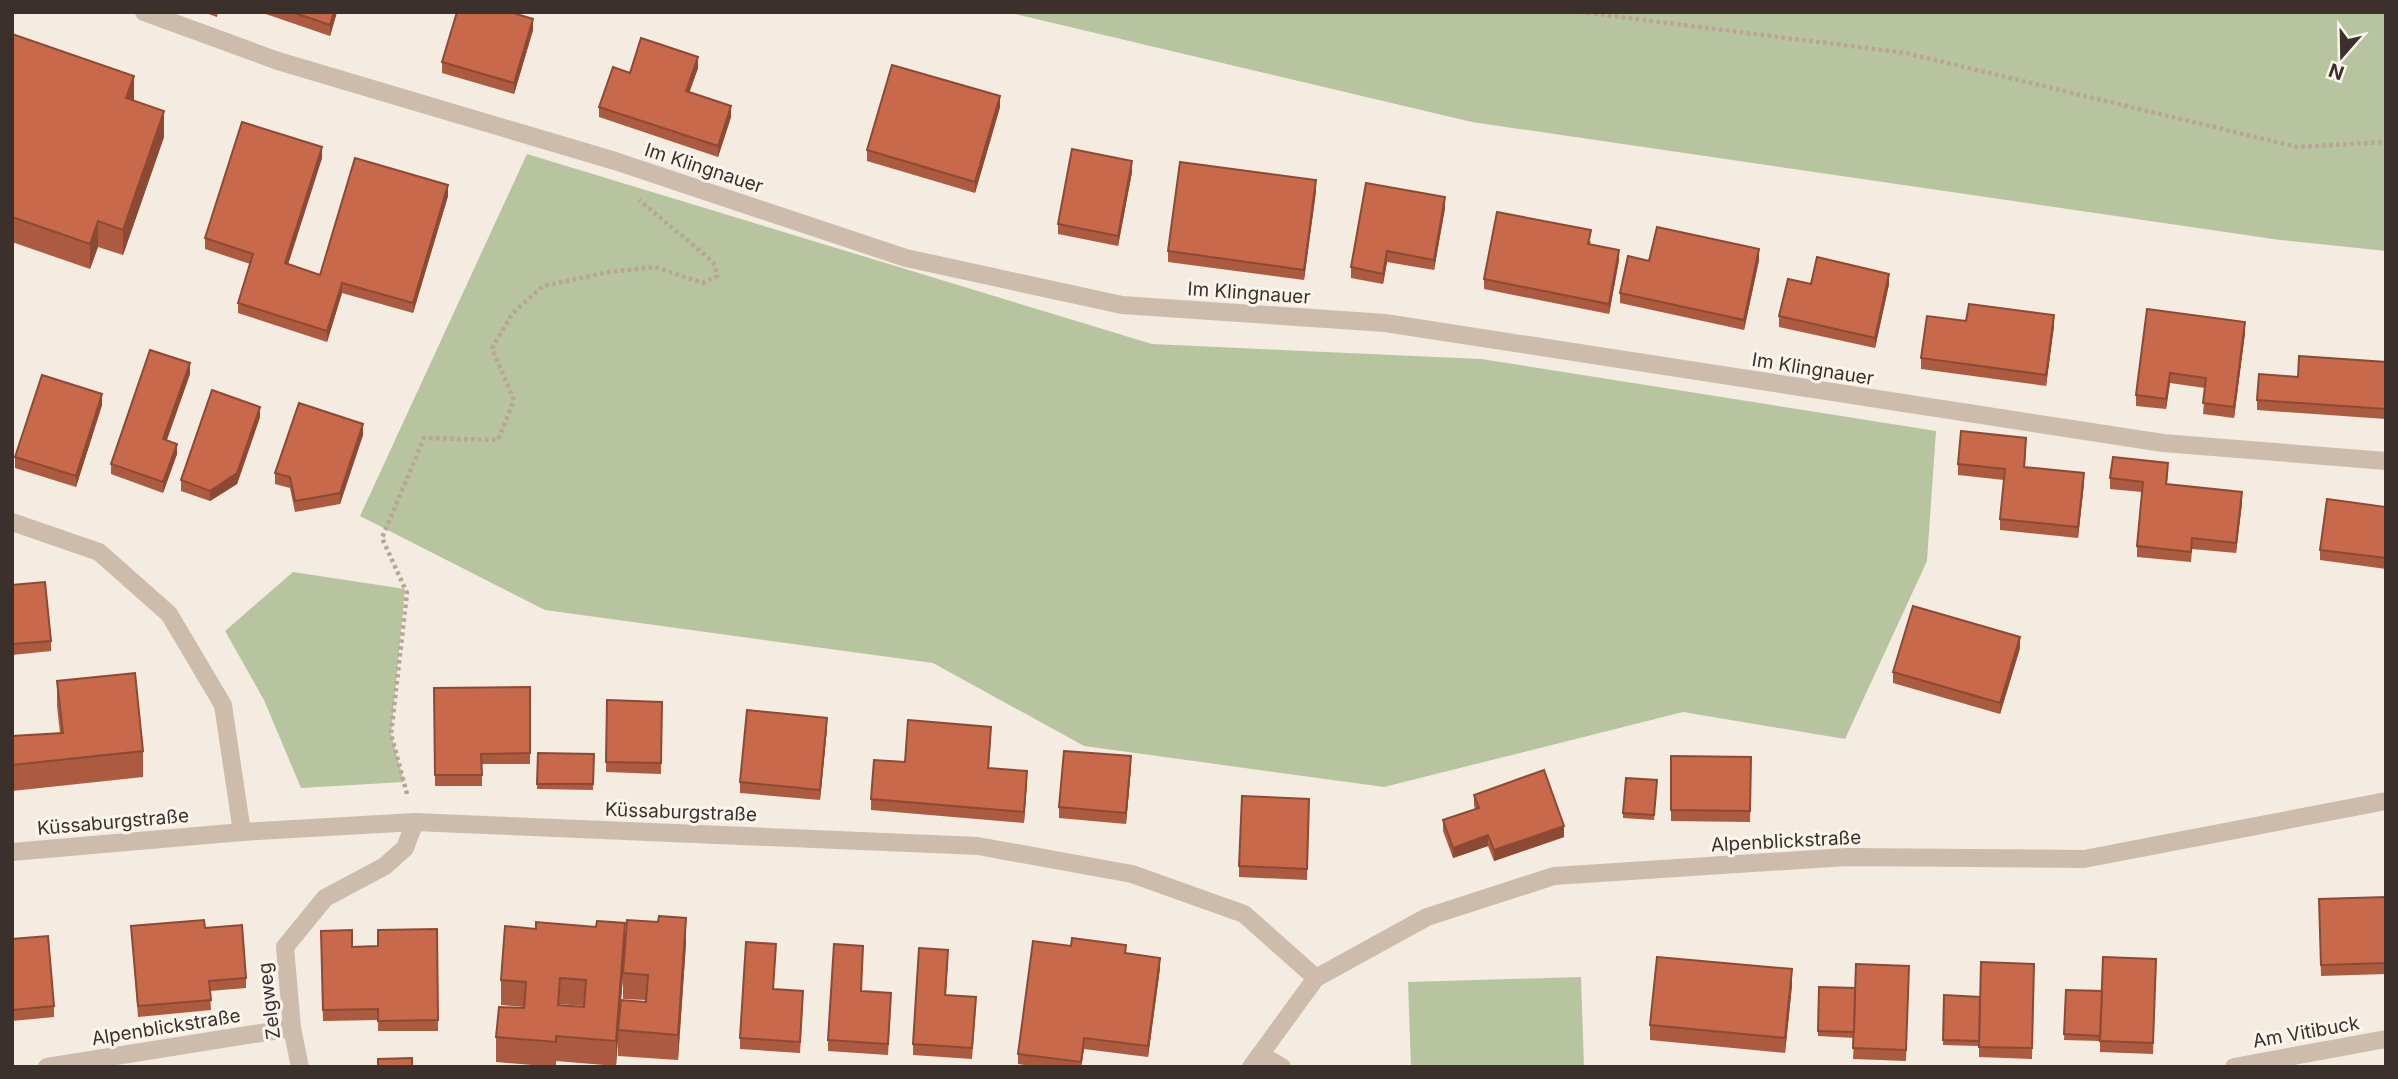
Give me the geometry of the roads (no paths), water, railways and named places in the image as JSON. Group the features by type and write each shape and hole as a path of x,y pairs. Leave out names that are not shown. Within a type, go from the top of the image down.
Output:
{"street":[{"name":"Im Klingnauer","path":"144,12 278,61 615,161 906,258 1122,305 1385,323 2163,443 2386,461"},
{"path":"12,522 99,552 169,614 223,705 242,832"},
{"name":"Alpenblickstraße","path":"1256,1061 1316,978 1427,917 1554,876 1847,857 2084,859 2386,801"},
{"name":"Küssaburgstraße","path":"12,852 242,832 415,822 978,846 1132,874 1244,914 1316,978"},
{"name":"Zelgweg","path":"300,1067 292,1028 285,947 325,898 384,866 405,848 415,822"},
{"name":"Alpenblickstraße","path":"47,1067 292,1028"},
{"name":"Am Vitibuck","path":"2234,1067 2386,1039"},
{"path":"1256,1061 1282,1067"}]}
